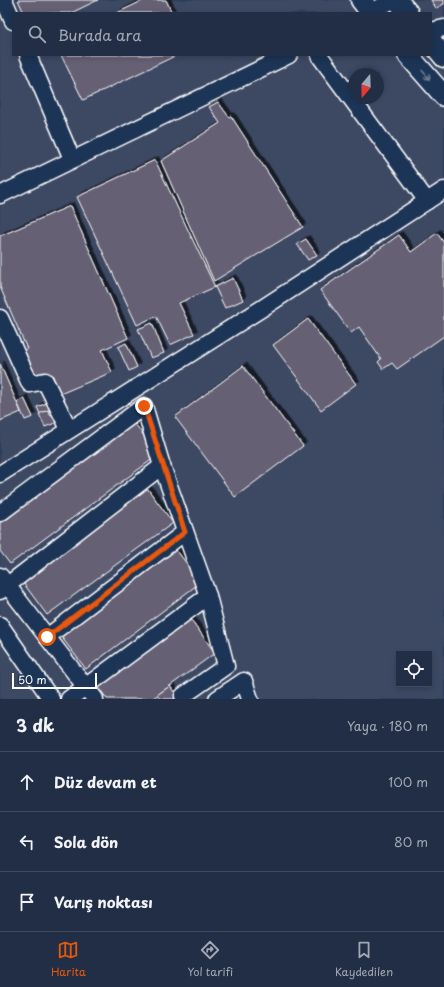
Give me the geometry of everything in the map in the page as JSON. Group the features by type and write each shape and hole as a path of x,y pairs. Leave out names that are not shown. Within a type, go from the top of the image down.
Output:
{"main road":[{"path":"361,0 370,12"},
{"path":"397,0 407,12"},
{"path":"432,42 444,57"},
{"path":"409,56 444,96"}],"street":[{"path":"4,0 12,19"},
{"path":"373,12 392,0"},
{"path":"432,31 444,28"},
{"path":"28,56 72,159"},
{"path":"0,195 287,56"},
{"path":"320,56 427,201"},
{"path":"0,474 261,309 444,190"},
{"path":"0,318 30,384 45,381 70,429"},
{"path":"0,513 144,406 162,466 208,596 226,666 183,696"},
{"path":"90,693 47,637 2,584 162,466"},
{"path":"47,637 185,532"},
{"path":"69,699 90,693 208,596"},
{"path":"0,625 51,699"},
{"path":"217,699 244,681 250,699"}],"shaded area":[{"path":"0,0 444,0 444,699 0,699"}],"building":[{"path":"18,0 98,0 73,12 24,12"},
{"path":"144,0 166,0 172,12 119,12"},
{"path":"431,0 444,0 444,4 436,8"},
{"path":"61,56 175,56 83,100"},
{"path":"218,102 229,117 231,116 303,227 214,281 161,161 220,123 209,107"},
{"path":"155,160 215,287 179,303 194,334 170,345 156,316 137,325 77,197"},
{"path":"70,206 128,338 102,350 112,372 60,394 52,374 36,380 23,351 27,349 0,287 0,236"},
{"path":"437,233 444,243 444,336 397,369 392,363 383,369 378,362 381,359 359,327 351,333 320,290 399,235 411,252"},
{"path":"306,239 317,255 308,260 297,244"},
{"path":"233,278 243,300 225,308 215,287"},
{"path":"308,319 356,384 321,410 273,345"},
{"path":"152,323 164,353 151,358 138,329"},
{"path":"126,343 137,367 129,371 118,347"},
{"path":"0,364 21,412 0,421"},
{"path":"243,366 303,446 235,497 175,417"},
{"path":"24,398 33,417 25,420 17,402"},
{"path":"47,403 50,410 40,414 37,407"},
{"path":"48,410 50,415 56,413 60,421 45,427 39,414"},
{"path":"133,421 158,455 10,564 0,551 0,519"},
{"path":"147,488 173,523 47,615 21,580"},
{"path":"174,547 201,582 86,669 59,634"},
{"path":"190,618 215,653 152,699 107,699 97,685"},
{"path":"170,686 179,699 160,699 157,695"}],"route":[{"path":"47,637 185,532 162,466 144,406"}]}
